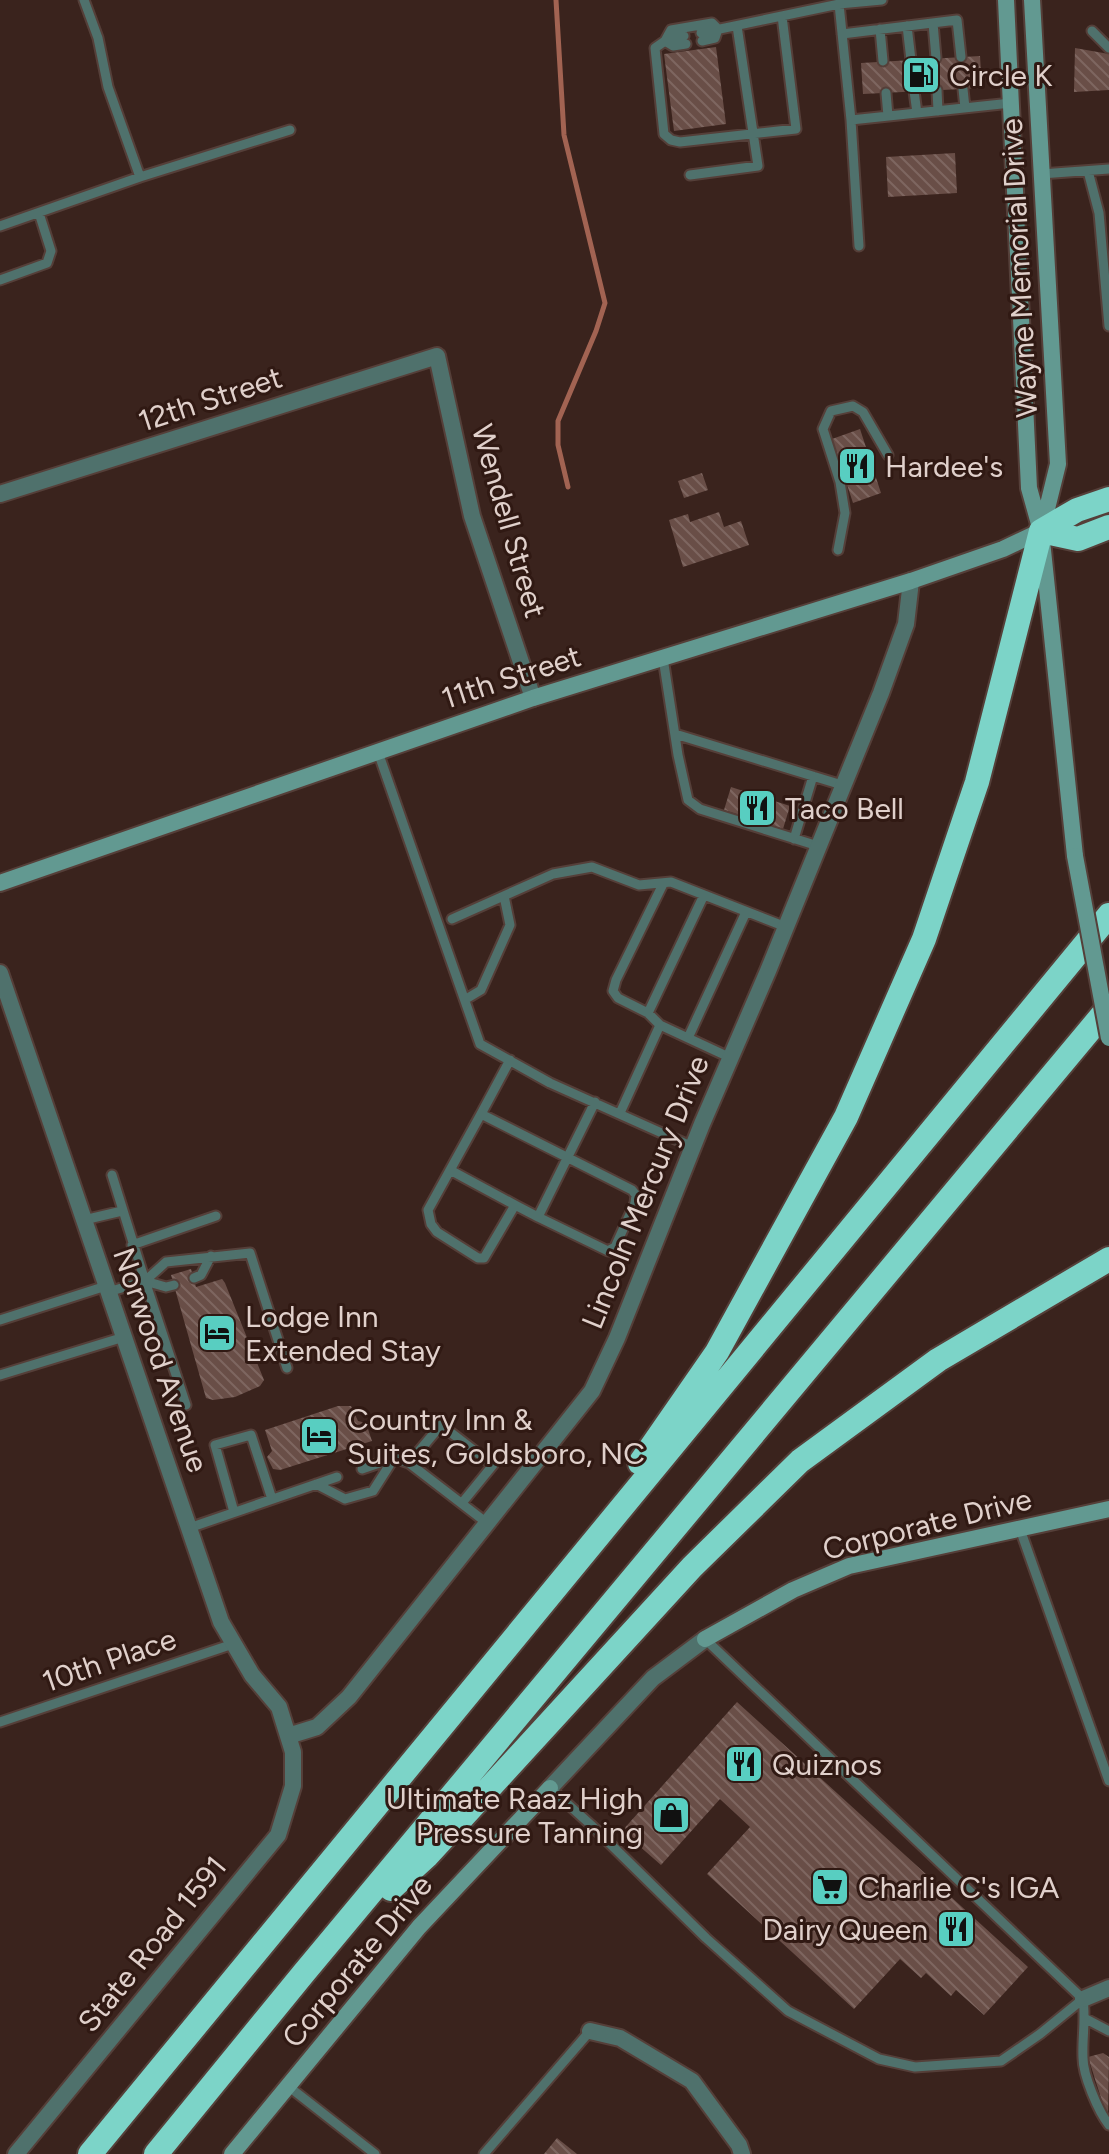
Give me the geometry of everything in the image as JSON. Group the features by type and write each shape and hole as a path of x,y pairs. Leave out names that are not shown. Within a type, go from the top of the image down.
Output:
{"highway":[{"path":"543,1603 717,1352 846,1117 924,939 977,782 1041,531 1077,510 1109,499"},
{"path":"1041,531 1078,539 1109,527"},
{"path":"90,2154 1109,915"},
{"path":"156,2154 1109,1007"},
{"path":"303,1974 427,1856 692,1567 800,1461 938,1360 1105,1264"}],"street":[{"name":"Wayne Memorial Drive","path":"1006,0 1029,488 1041,531 1075,856 1109,1038"},
{"name":"Wayne Memorial Drive","path":"1032,0 1058,464 1041,531"},
{"name":"12th Street","path":"0,494 437,356"},
{"name":"Wendell Street","path":"437,356 472,516 533,698"},
{"name":"11th Street","path":"0,883 533,698 911,581 1003,549 1041,531"},
{"name":"Lincoln Mercury Drive","path":"291,1744 317,1727 349,1697 592,1391 617,1338 881,693 906,624 911,581"},
{"name":"Norwood Avenue","path":"0,973 221,1622 252,1675 279,1707 291,1744"},
{"name":"Corporate Drive","path":"232,2154 419,1927 653,1678 705,1639 793,1590 849,1566 1109,1509"},
{"name":"State Road 1591","path":"16,2154 278,1835 293,1786 291,1744"},
{"path":"1083,1999 1109,1988"},
{"path":"590,2031 620,2038 692,2081 739,2145 742,2154"}],"lane":[{"path":"84,0 98,38 108,87 140,177"},
{"path":"702,37 718,29 839,4 882,0"},
{"path":"839,4 851,120 859,246"},
{"path":"718,29 712,23 671,30 665,41 655,48 664,134 671,140 680,142 796,129 782,16"},
{"path":"842,34 957,20 961,57"},
{"path":"933,23 936,58"},
{"path":"690,175 758,166 737,26"},
{"path":"907,26 911,60"},
{"path":"880,29 883,61"},
{"path":"1092,31 1109,48"},
{"path":"665,41 673,46 685,40"},
{"path":"963,89 965,108"},
{"path":"937,90 938,111"},
{"path":"914,91 917,113"},
{"path":"886,93 888,116"},
{"path":"851,120 1011,103"},
{"path":"0,226 140,177 290,130"},
{"path":"1041,174 1109,169"},
{"path":"1088,171 1099,213 1109,326"},
{"path":"0,280 47,263 51,251 39,213"},
{"path":"838,550 845,513 840,482 823,429 831,411 853,406 863,412 888,455"},
{"path":"663,658 688,800 700,809 818,846"},
{"path":"675,734 842,785"},
{"path":"378,752 480,1044 550,1083 693,1147"},
{"path":"794,839 813,776"},
{"path":"452,919 553,874 592,867 639,885 671,882 786,927"},
{"path":"663,884 613,991 618,998 648,1013 660,1025 731,1058"},
{"path":"648,1013 704,895"},
{"path":"466,999 481,990 510,925 504,896"},
{"path":"688,1038 746,912"},
{"path":"620,1113 660,1025"},
{"path":"510,1060 428,1210 431,1224 437,1232 478,1258 484,1258 515,1205"},
{"path":"538,1217 595,1102"},
{"path":"450,1170 602,1250 615,1247 635,1203 636,1195 632,1190 481,1114"},
{"path":"112,1175 132,1245 186,1405"},
{"path":"84,1220 122,1211"},
{"path":"132,1245 216,1216"},
{"path":"145,1281 166,1262 250,1253 287,1368"},
{"path":"194,1278 201,1275 211,1256"},
{"path":"0,1320 145,1281 166,1287 174,1285"},
{"path":"0,1375 124,1337"},
{"path":"409,1463 441,1425 493,1465 462,1503"},
{"path":"234,1512 215,1445 251,1435 272,1499"},
{"path":"362,1469 394,1458 409,1463 487,1523"},
{"path":"316,1484 345,1499 373,1491 394,1458"},
{"path":"189,1528 337,1477"},
{"path":"1020,1529 1105,1757 1109,1781"},
{"path":"705,1639 1083,1999 1086,2019 1082,2062 1096,2102 1109,2125"},
{"name":"10th Place","path":"0,1722 233,1644"},
{"path":"550,1788 706,1938 788,2011 879,2059 915,2067 1001,2061 1083,1999"},
{"path":"1086,2019 1109,2031"},
{"path":"484,2154 590,2031"},
{"path":"288,2086 375,2154"}],"building":[{"path":"716,47 726,124 674,131 664,54"},
{"path":"1075,48 1109,54 1109,90 1074,92"},
{"name":"Circle K","path":"980,56 982,88 863,94 861,63"},
{"path":"955,153 957,193 888,197 886,157"},
{"name":"Hardee's","path":"860,429 881,493 853,503 832,439"},
{"path":"702,473 708,490 684,498 678,481"},
{"path":"719,512 724,527 741,521 749,545 683,567 669,520 688,514 690,522"},
{"name":"Taco Bell","path":"731,787 790,806 783,829 724,810"},
{"name":"Lodge Inn Extended Stay","path":"191,1269 196,1287 222,1279 225,1283 264,1380 260,1386 235,1397 206,1398 171,1275"},
{"name":"Country Inn & Suites, Goldsboro, NC","path":"338,1406 351,1406 358,1421 366,1423 372,1441 280,1470 273,1469 267,1457 272,1451 265,1430"},
{"path":"737,1702 1028,1967 984,2015 956,1990 951,1996 926,1973 921,1978 900,1959 854,2009 707,1874 750,1827 720,1799 661,1865 622,1831"},
{"path":"1103,2053 1109,2057 1108,2120 1088,2057"},
{"path":"557,2138 577,2154 544,2154"}],"waterway":[{"path":"556,0 564,135 605,303 558,421 558,445 568,487"}],"place":[{"name":"Circle K","path":"921,75"},
{"name":"Hardee's","path":"857,466"},
{"name":"Taco Bell","path":"757,808"},
{"name":"Lodge Inn Extended Stay","path":"217,1333"},
{"name":"Country Inn & Suites, Goldsboro, NC","path":"319,1436"},
{"name":"Quiznos","path":"744,1764"},
{"name":"Ultimate Raaz High Pressure Tanning","path":"671,1815"},
{"name":"Charlie C's IGA","path":"830,1887"},
{"name":"Dairy Queen","path":"956,1929"}]}
